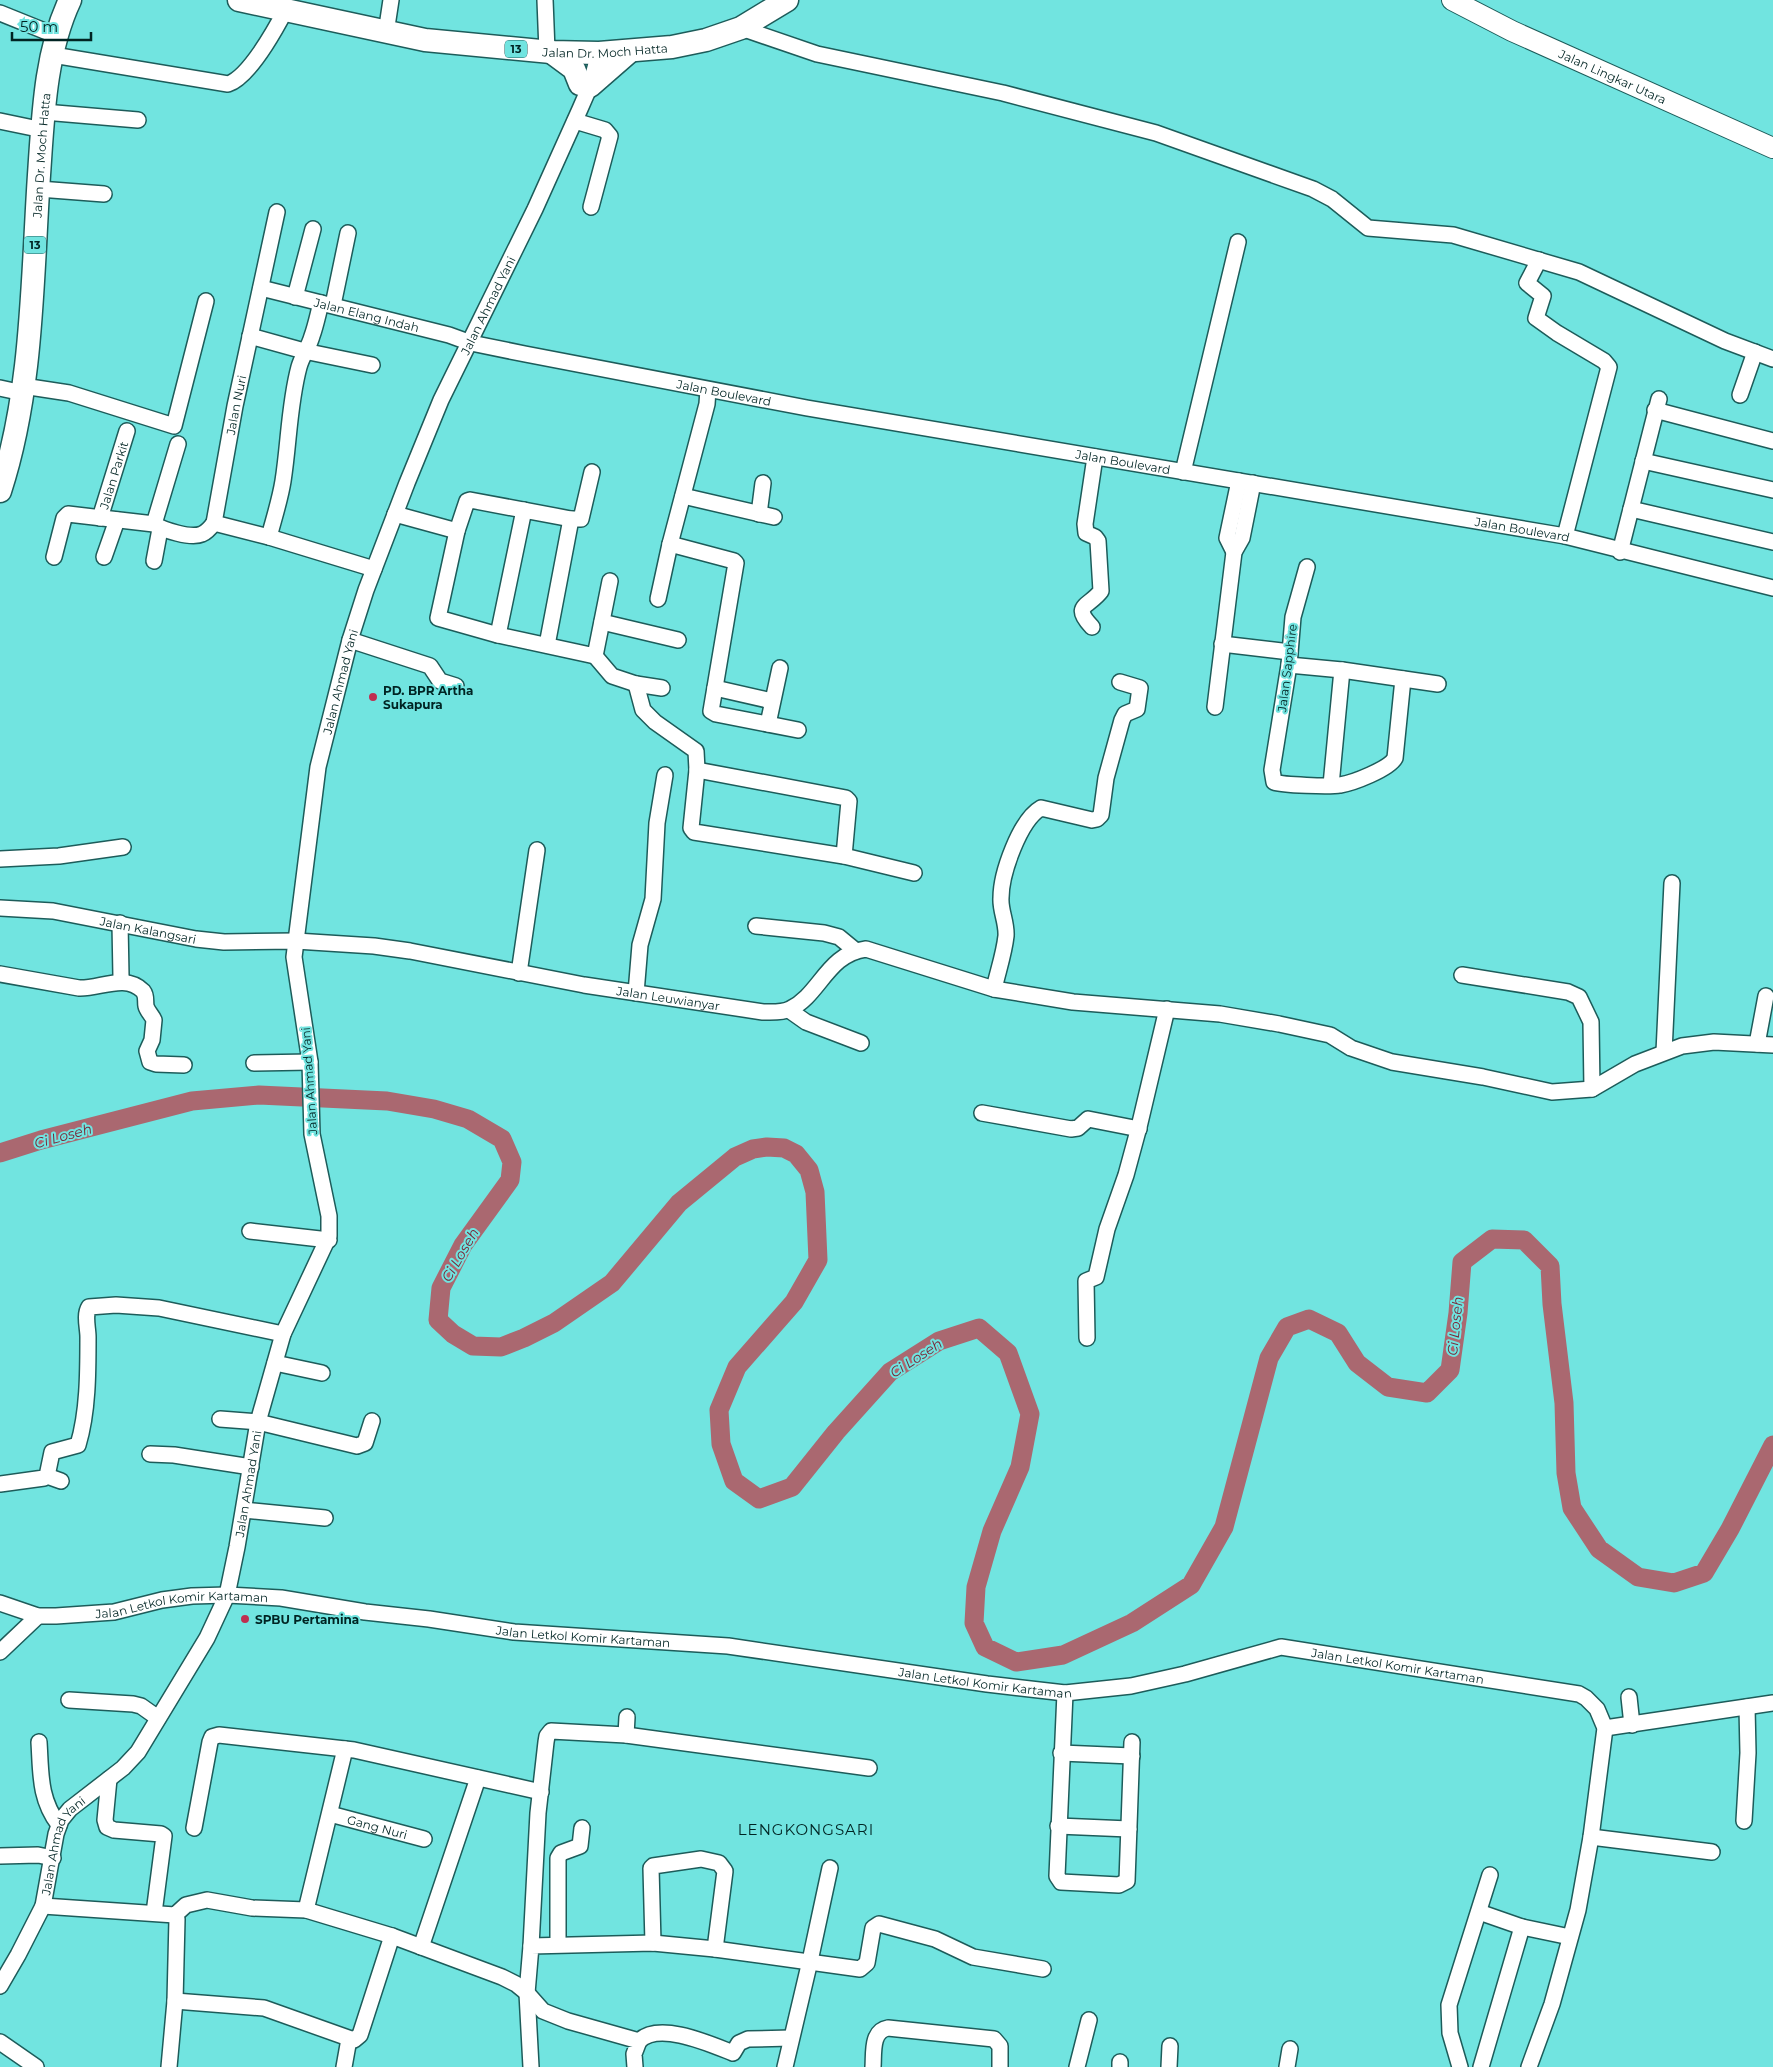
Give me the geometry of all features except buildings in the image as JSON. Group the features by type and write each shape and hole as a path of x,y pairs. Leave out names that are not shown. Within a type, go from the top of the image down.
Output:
{"highway":[{"name":"Jalan Dr. Moch Hatta","path":"1,483 23,390 29,331 43,121 55,45 62,17 70,0"},
{"name":"Jalan Dr. Moch Hatta","path":"239,0 300,9 386,32 442,42 592,53 629,52 672,47 706,40 741,28 787,0"},
{"path":"549,51 574,69 585,85 629,52"}],"main road":[{"name":"Jalan Lingkar Utara","path":"1452,0 1521,35 1773,148"},
{"name":"Jalan Lingkar Utara","path":"1482,0 1516,18 1629,70 1773,133"}],"street":[{"path":"386,32 391,0"},
{"path":"545,0 549,51"},
{"path":"0,13 55,45 228,84 238,79 266,44 300,9"},
{"path":"741,28 817,54 1003,93 1156,133 1314,189 1332,199 1368,228 1453,235 1578,272 1725,341 1773,359"},
{"name":"Jalan Ahmad Yani","path":"0,1986 43,1906 59,1825 70,1809 123,1768 138,1752 211,1631 227,1595 244,1510 258,1422 283,1334 329,1240 329,1216 315,1152 310,1108 310,1062 295,964 296,941 318,767 350,640 395,514 442,400 471,343 578,115 592,53"},
{"path":"578,115 605,130 610,136 591,207"},
{"path":"0,121 138,120"},
{"path":"39,189 104,194"},
{"name":"Jalan Nuri","path":"214,523 235,406 277,212"},
{"path":"295,297 312,229"},
{"path":"269,537 283,483 292,416 292,398 304,351 327,304 348,233"},
{"path":"1183,472 1238,242"},
{"path":"1539,260 1527,283 1544,296 1536,318 1608,365 1565,536"},
{"name":"Jalan Elang Indah","path":"261,288 449,335 471,343"},
{"path":"0,388 69,393 174,426 206,301"},
{"path":"250,336 304,351 372,366"},
{"name":"Jalan Boulevard","path":"471,343 807,408 1565,536 1620,552 1773,588"},
{"path":"1740,395 1755,352"},
{"path":"658,599 670,544 707,404 708,390"},
{"path":"1620,552 1657,405 1773,441"},
{"name":"Jalan Parkit","path":"100,518 127,431"},
{"path":"154,561 157,527 178,444"},
{"path":"1092,627 1084,618 1083,608 1090,600 1100,594 1101,587 1098,541 1095,537 1086,533 1085,524 1095,457"},
{"path":"1643,460 1773,490"},
{"path":"592,472 582,518 571,519 468,500 457,531 438,618 498,635 595,656 612,676 636,684 662,688"},
{"path":"1214,707 1234,552 1242,538 1246,482"},
{"path":"759,514 763,483"},
{"path":"683,496 774,517"},
{"path":"1631,509 1773,542"},
{"path":"498,635 524,510"},
{"path":"395,514 457,531"},
{"path":"54,558 66,515 118,520 198,536 206,532 214,523 269,537 374,569"},
{"path":"547,645 571,519"},
{"path":"104,557 118,520"},
{"path":"670,544 736,563 711,709 713,713 798,730"},
{"name":"Jalan Sapphire","path":"1307,568 1293,617 1290,658 1272,778 1277,783 1331,785"},
{"path":"595,656 610,581"},
{"path":"602,622 678,640"},
{"path":"350,640 430,666 440,681 456,686"},
{"path":"1222,644 1342,670 1438,684"},
{"path":"768,724 780,668"},
{"path":"1342,670 1331,785 1340,785 1377,771 1395,758 1403,679"},
{"path":"994,989 1004,955 1006,934 1001,898 1016,840 1027,822 1041,808 1092,820 1097,819 1101,814 1106,778 1122,720 1125,714 1137,709 1138,706 1140,688 1120,682"},
{"path":"636,684 643,710 655,722 695,750 697,770 691,828 694,832 844,856 914,874"},
{"path":"715,688 772,701"},
{"path":"697,770 846,798 849,801 844,856"},
{"path":"636,993 640,945 654,900 657,832 665,775"},
{"path":"0,859 59,856 122,847"},
{"path":"519,973 537,850"},
{"path":"1664,1052 1672,883"},
{"name":"Jalan Kalangsari","path":"0,908 53,911 196,939 224,942 296,941"},
{"path":"120,923 121,977 123,981"},
{"path":"756,926 839,936 856,950"},
{"name":"Jalan Leuwianyar","path":"296,941 374,946 410,951 519,973 636,993 763,1012 789,1010"},
{"path":"861,1043 806,1022 789,1010 798,1004 832,967 845,956 856,950 866,949 994,989 1073,1002 1220,1014 1279,1024 1330,1035 1351,1048 1392,1062 1482,1077 1541,1091 1566,1092 1592,1089 1635,1064 1682,1046 1714,1042 1773,1045"},
{"path":"0,974 78,988 90,988 123,981 142,991 146,997 146,1008 154,1020 152,1040 147,1051 150,1062 184,1065"},
{"path":"1462,975 1568,992 1579,997 1591,1022 1592,1089"},
{"path":"1757,1044 1766,996"},
{"path":"1087,1338 1086,1281 1096,1277 1107,1229 1126,1175 1139,1129 1167,1009"},
{"path":"254,1062 310,1062"},
{"path":"982,1113 1071,1129 1078,1128 1088,1119 1139,1129"},
{"path":"250,1231 329,1240"},
{"path":"47,1476 52,1452 76,1447 79,1443 86,1395 88,1336 86,1311 89,1307 116,1305 159,1308 283,1334"},
{"path":"275,1363 322,1373"},
{"path":"220,1419 258,1422 357,1446 365,1444 372,1422"},
{"path":"150,1454 174,1455 251,1467"},
{"path":"0,1484 40,1479 47,1476 61,1481"},
{"path":"244,1510 325,1518"},
{"name":"Jalan Letkol Komir Kartaman","path":"0,1603 38,1616 95,1615 168,1599 192,1596 227,1595 301,1600 364,1612 429,1619 514,1632 728,1646 987,1684 1065,1693 1131,1686 1185,1674 1281,1647 1575,1693 1586,1698 1597,1709 1604,1728"},
{"path":"0,1652 38,1616"},
{"path":"1061,1753 1132,1749 1128,1878 1124,1884 1059,1880 1057,1876 1061,1753 1065,1693"},
{"path":"1630,1697 1632,1725"},
{"path":"69,1700 133,1704 141,1706 158,1718"},
{"path":"1529,2067 1552,2004 1578,1910 1591,1837 1604,1728 1773,1703"},
{"path":"1744,1821 1748,1765 1746,1707"},
{"path":"626,1735 627,1717"},
{"path":"531,2067 528,1993 540,1792 547,1737 550,1732 558,1730 626,1735 869,1768"},
{"path":"194,1828 209,1745 214,1736 220,1735 345,1749 540,1792"},
{"path":"40,1742 44,1800 49,1812 59,1825"},
{"path":"306,1910 345,1749"},
{"path":"421,1947 478,1778"},
{"path":"109,1779 105,1820 108,1827 114,1830 161,1834 164,1836 154,1912"},
{"name":"Gang Nuri","path":"330,1814 424,1840"},
{"path":"1058,1826 1129,1829"},
{"path":"558,1944 558,1858 561,1853 580,1846 582,1828"},
{"path":"1591,1837 1712,1852"},
{"path":"0,1856 38,1855 53,1858"},
{"path":"653,1943 651,1868 704,1859 719,1863 725,1871 715,1948"},
{"path":"784,2067 830,1868"},
{"path":"1460,2067 1450,2033 1448,2008 1490,1875"},
{"path":"175,1915 186,1905 207,1900 252,1908 306,1910 392,1936 502,1977 528,1993 538,2008 550,2014 640,2041"},
{"path":"43,1906 154,1912 175,1915"},
{"path":"1479,1912 1522,1927 1570,1937"},
{"path":"170,2067 175,2002 177,1919 175,1915"},
{"path":"531,1946 653,1943 715,1948 862,1969 867,1962 873,1928 879,1924 934,1939 973,1957 1043,1969"},
{"path":"1481,2067 1522,1927"},
{"path":"175,2002 264,2008 354,2040 360,2035 392,1936"},
{"path":"1077,2067 1089,2020"},
{"path":"873,2067 876,2035 880,2030 888,2028 994,2039 1001,2048 1000,2067"},
{"path":"635,2067 634,2054 640,2041 652,2033 668,2033 733,2060 740,2043 748,2038 792,2038"},
{"path":"344,2067 349,2039"},
{"path":"0,2042 36,2067"},
{"path":"1168,2067 1170,2046"},
{"path":"1287,2067 1290,2049"}],"waterway":[{"name":"Ci Loseh","path":"0,1153 41,1140 192,1101 259,1095 387,1101 434,1109 468,1119 502,1139 512,1162 510,1180 463,1245 441,1288 438,1320 453,1334 473,1346 501,1347 554,1323 612,1283 679,1203 735,1157 753,1149 767,1147 784,1148 796,1154 809,1170 815,1192 818,1260 794,1302 737,1367 719,1410 721,1444 734,1481 759,1499 792,1487 836,1432 890,1372 939,1341 979,1328 1008,1353 1030,1414 1020,1467 992,1531 976,1587 974,1623 985,1647 1016,1662 1063,1655 1132,1623 1191,1585 1224,1527 1269,1358 1287,1327 1309,1319 1338,1333 1357,1363 1388,1387 1427,1393 1450,1370 1458,1313 1462,1262 1492,1239 1524,1240 1550,1266 1552,1304 1564,1403 1566,1473 1572,1508 1599,1549 1638,1577 1674,1583 1704,1573 1730,1529 1773,1445"}],"place":[{"name":"PD. BPR Artha Sukapura","path":"373,697"},
{"name":"SPBU Pertamina","path":"245,1619"}],"district":[{"name":"LENGKONGSARI","path":"806,1829"}]}
